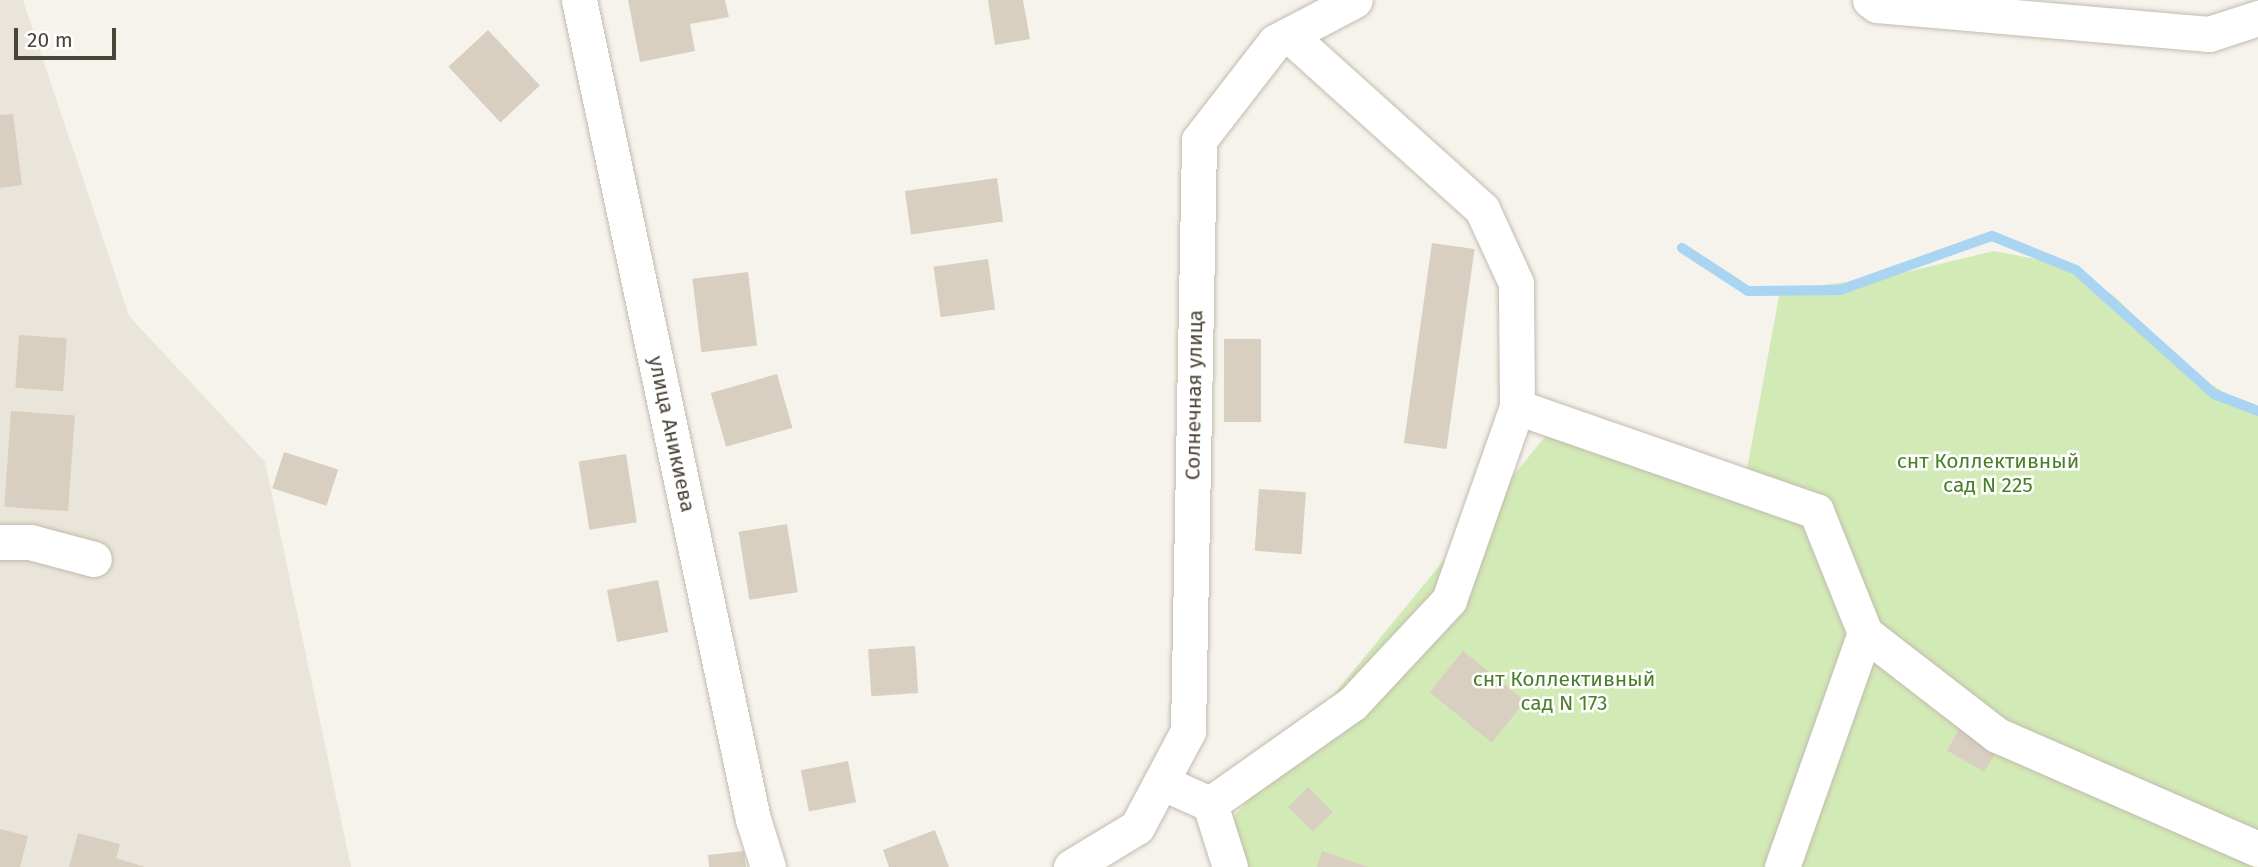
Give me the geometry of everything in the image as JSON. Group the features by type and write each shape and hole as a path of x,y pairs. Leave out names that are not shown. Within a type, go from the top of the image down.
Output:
{"street":[{"name":"улица Аникиева","path":"579,0 753,819 768,867"},
{"name":"Солнечная улица","path":"1071,867 1137,827 1188,731 1199,140 1275,42 1355,0"},
{"path":"1870,0 1877,5 2209,34 2258,18"},
{"path":"1210,804 1353,703 1449,600 1517,407 1516,283 1482,209 1289,35"},
{"path":"1517,407 1816,511 1865,633 1997,734 2258,849"},
{"path":"0,542 30,542 94,559"},
{"path":"1782,867 1865,633"},
{"path":"1161,782 1210,804 1230,867"}],"shaded area":[{"path":"0,0 23,0 129,316 265,462 351,867 0,867"}],"green space":[{"path":"1994,251 2066,265 2114,296 2194,374 2258,413 2258,867 1238,867 1223,830 1562,416 1747,469 1780,291 1890,276"}],"building":[{"path":"628,0 725,0 729,17 690,24 695,51 640,62"},
{"path":"988,0 1023,0 1030,39 995,45"},
{"path":"488,30 540,86 500,122 449,67"},
{"path":"13,114 22,185 0,188 0,115"},
{"path":"997,178 1003,222 911,235 905,191"},
{"path":"1432,243 1475,249 1446,449 1404,443"},
{"path":"988,259 995,310 941,317 934,267"},
{"path":"748,272 757,345 701,352 692,279"},
{"path":"19,335 67,338 63,391 15,388"},
{"path":"1224,339 1261,339 1261,422 1224,422"},
{"path":"777,374 792,428 726,447 711,393"},
{"path":"11,411 75,415 68,511 4,507"},
{"path":"284,452 338,470 326,506 272,488"},
{"path":"626,454 637,522 589,530 579,462"},
{"path":"1259,489 1306,492 1302,554 1255,551"},
{"path":"787,524 798,592 749,600 739,532"},
{"path":"658,580 668,632 617,642 607,590"},
{"path":"915,646 918,693 871,696 868,649"},
{"path":"1463,651 1525,701 1492,743 1430,692"},
{"path":"1960,728 1997,749 1984,772 1947,751"},
{"path":"848,761 856,802 809,811 801,770"},
{"path":"1308,787 1333,812 1313,832 1288,807"},
{"path":"0,829 28,836 20,867 0,867"},
{"path":"935,830 949,867 889,867 883,850"},
{"path":"78,833 120,844 116,858 145,867 69,867"},
{"path":"744,851 746,867 709,867 708,855"},
{"path":"1322,851 1368,867 1317,867"}],"waterway":[{"path":"1682,248 1748,291 1840,290 1992,236 2076,270 2214,394 2258,411"}],"park label":[{"name":"снт Коллективный сад N 225","path":"1988,473"},
{"name":"снт Коллективный сад N 173","path":"1564,691"}]}
